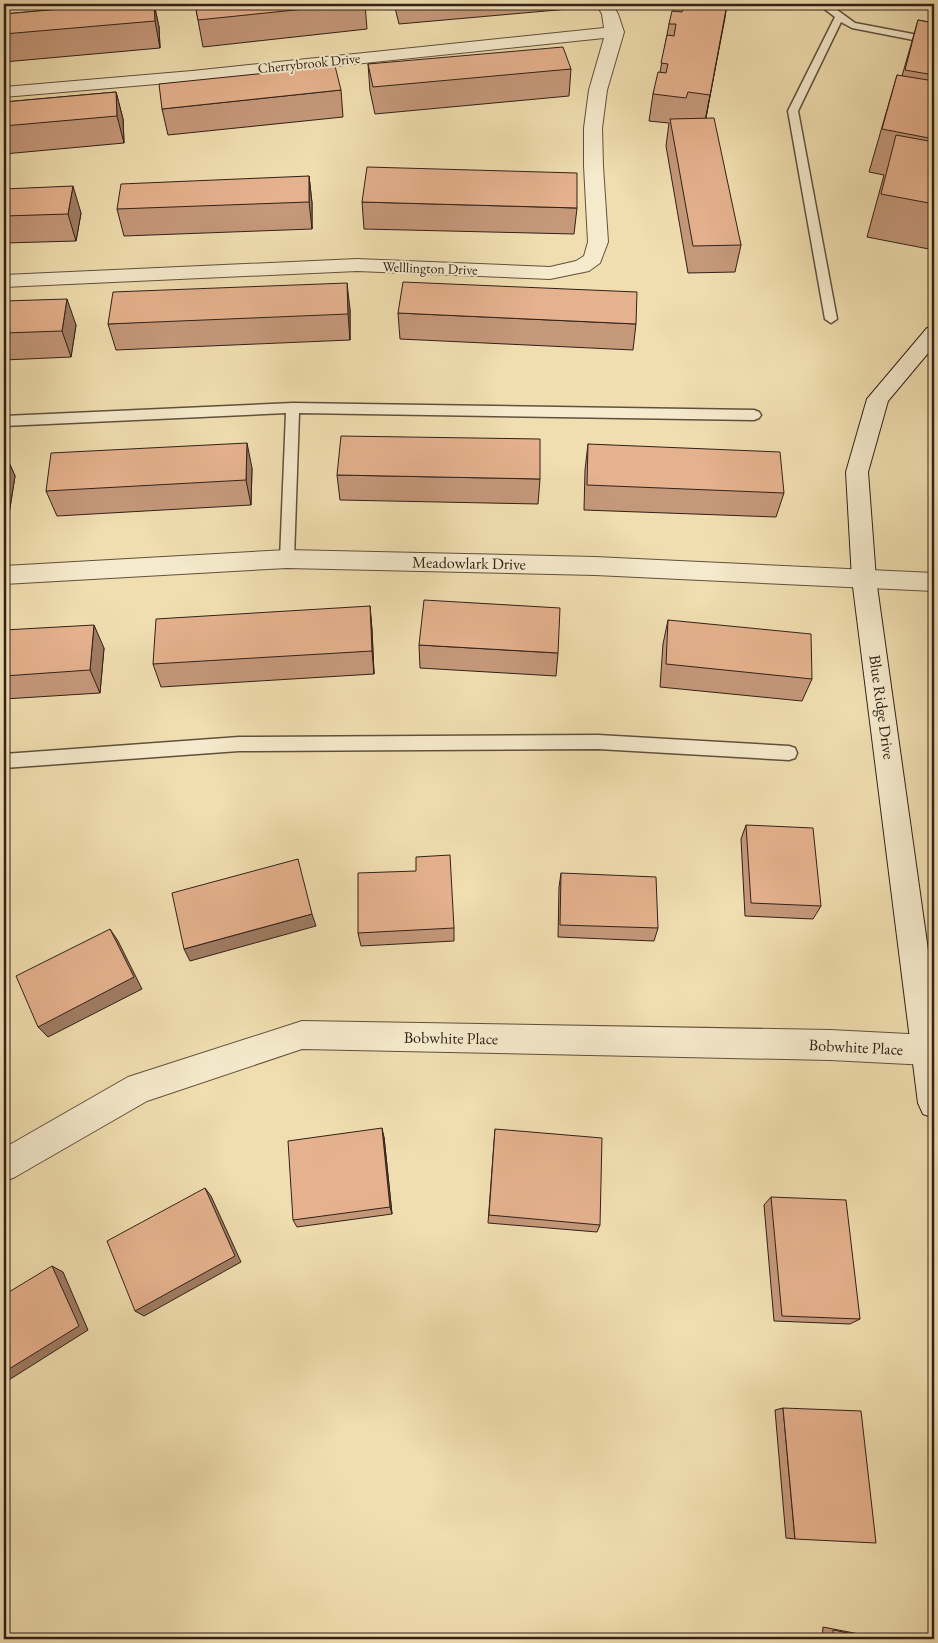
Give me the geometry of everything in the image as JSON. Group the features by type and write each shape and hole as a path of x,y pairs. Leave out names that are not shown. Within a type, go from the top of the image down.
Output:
{"street":[{"path":"604,4 609,10 615,32"},
{"name":"Cherrybrook Drive","path":"4,92 192,76 615,32"},
{"name":"Welllington Drive","path":"4,281 357,265 550,273 582,266 594,259 598,242 592,132 598,90 615,32"},
{"name":"Blue Ridge Drive","path":"934,333 878,399 857,472 864,578 934,1103"},
{"name":"Meadowlark Drive","path":"4,575 287,559 596,566 934,582"},
{"name":"Bobwhite Place","path":"4,1166 139,1088 302,1035 830,1045 928,1050"}],"lane":[{"path":"824,4 852,25 934,41"},
{"path":"831,319 794,111 837,20 842,17"},
{"path":"287,559 293,408"},
{"path":"4,421 293,408 754,415"},
{"path":"4,761 249,744 598,742 789,753"}],"building":[{"path":"118,4 154,4 155,21 4,34 4,14"},
{"path":"195,4 353,4 198,20"},
{"path":"684,4 727,4 710,95 688,92 686,98 653,94 658,72 666,73 668,64 661,63 667,35 674,36 676,24 669,24 672,11 682,12"},
{"path":"918,20 934,23 934,75 905,70"},
{"path":"563,47 571,69 373,87 368,64"},
{"path":"335,66 341,90 162,109 159,84"},
{"path":"897,75 934,81 934,139 882,129"},
{"path":"116,92 117,116 4,126 4,102"},
{"path":"714,118 741,245 693,246 670,119"},
{"path":"896,135 934,142 934,204 881,194"},
{"path":"367,167 577,173 577,208 362,202"},
{"path":"309,176 309,202 117,209 121,184"},
{"path":"73,186 68,214 4,216 4,189"},
{"path":"403,282 637,292 636,324 398,313"},
{"path":"347,283 348,314 108,324 113,292"},
{"path":"67,299 62,331 4,333 4,301"},
{"path":"341,436 540,439 540,479 337,475"},
{"path":"247,443 246,480 46,491 51,453"},
{"path":"588,444 780,452 784,493 587,485"},
{"path":"424,600 560,608 558,653 419,645"},
{"path":"370,606 372,651 153,664 156,619"},
{"path":"668,620 811,634 812,679 666,664"},
{"path":"94,625 90,670 4,676 4,630"},
{"path":"746,825 813,828 821,906 751,903"},
{"path":"450,855 454,928 358,933 358,873 416,871 416,857"},
{"path":"298,859 312,914 184,949 172,893"},
{"path":"561,873 656,877 658,928 560,925"},
{"path":"110,929 134,977 38,1027 16,976"},
{"path":"382,1128 390,1207 293,1220 288,1141"},
{"path":"495,1129 602,1138 600,1225 489,1215"},
{"path":"205,1188 235,1256 135,1311 107,1241"},
{"path":"771,1197 846,1200 860,1319 782,1316"},
{"path":"52,1266 79,1326 4,1372 4,1295"},
{"path":"783,1408 861,1411 876,1543 795,1539"},
{"path":"833,1630 878,1639 833,1639"}]}
